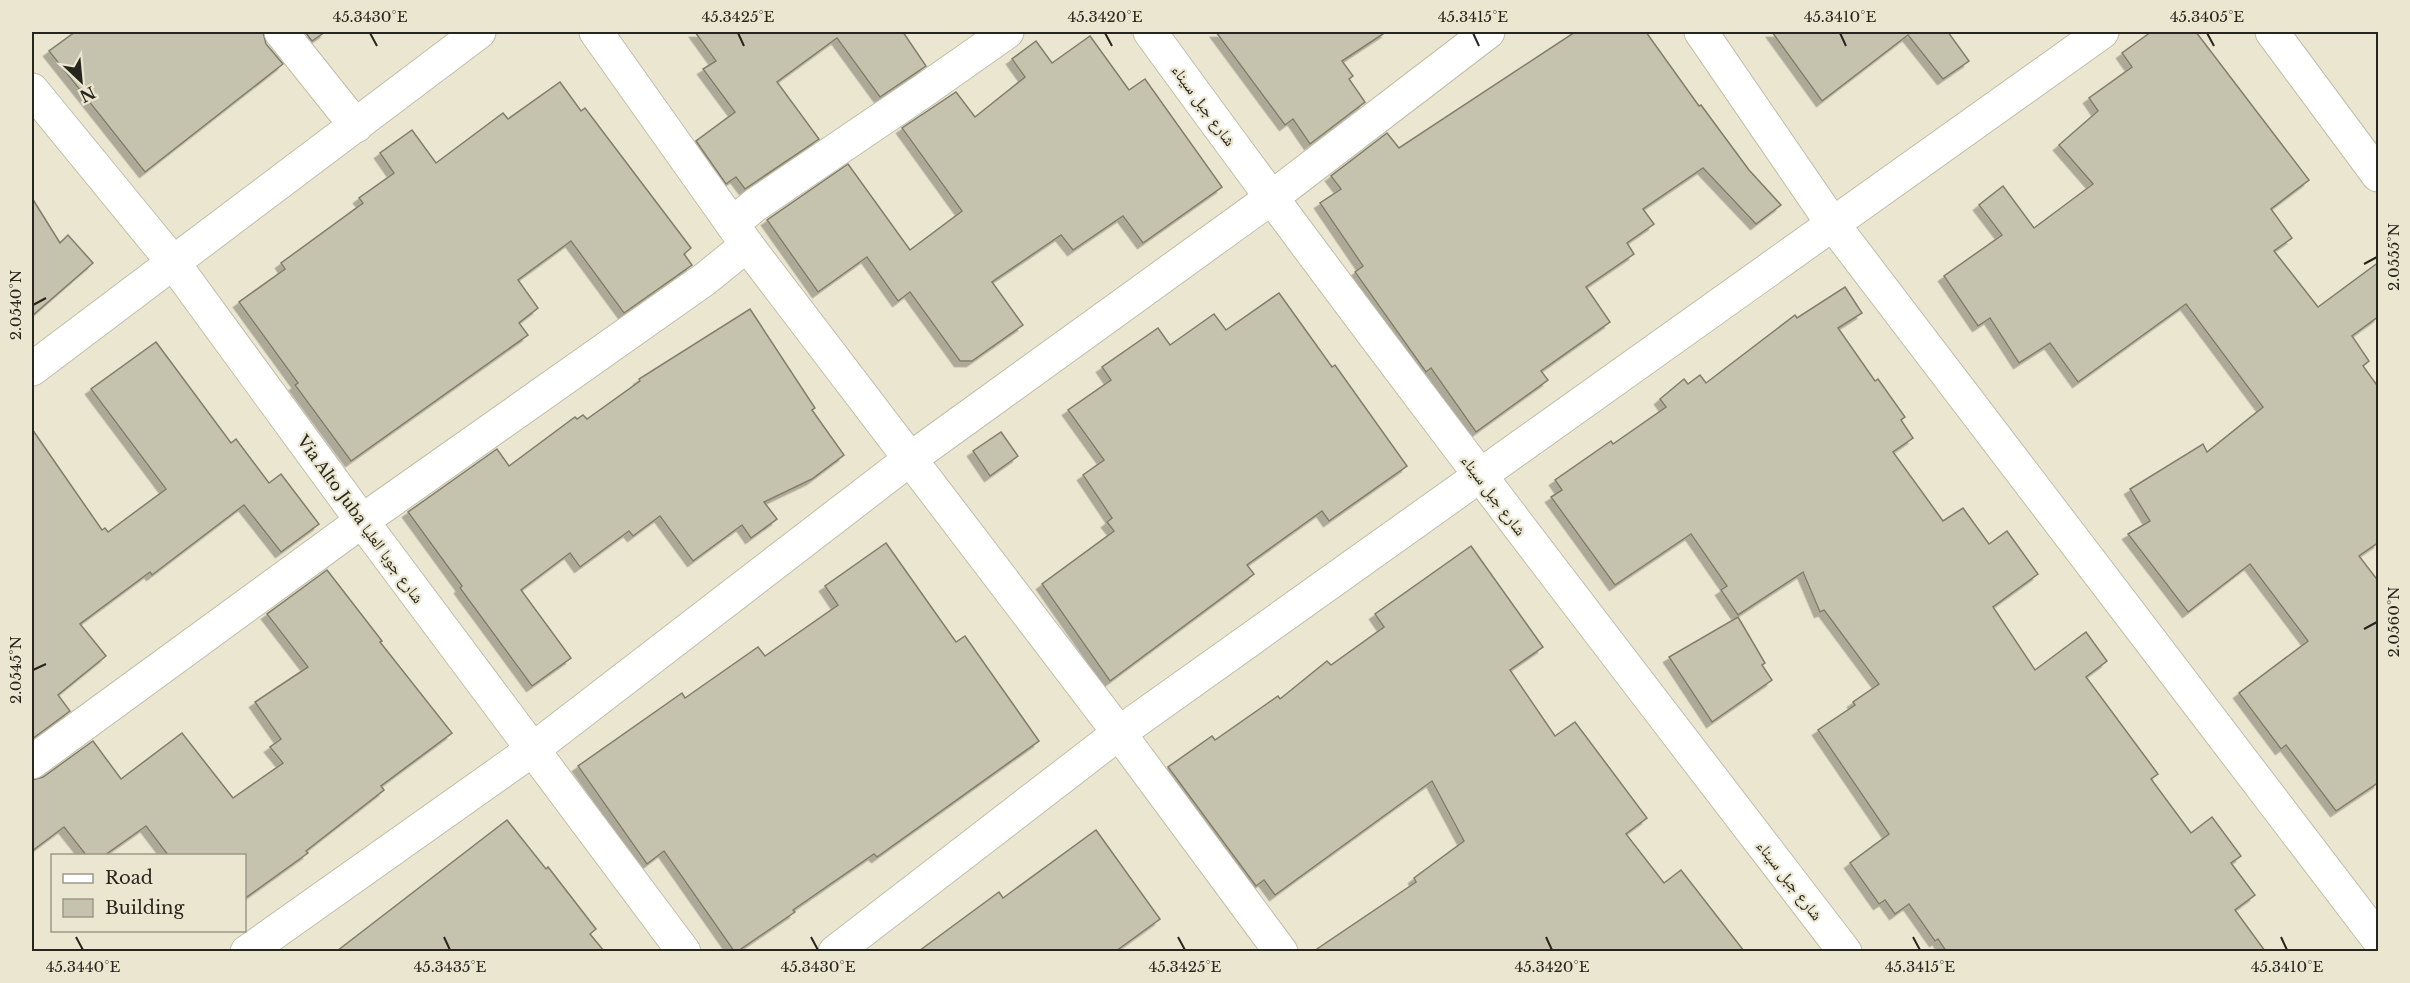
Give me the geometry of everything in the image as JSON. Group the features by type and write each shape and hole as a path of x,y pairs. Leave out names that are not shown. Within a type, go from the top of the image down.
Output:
{"street":[{"path":"281,32 356,126"},
{"path":"32,369 172,261 356,126 479,32"},
{"path":"596,32 739,234 1281,951"},
{"path":"32,762 362,521 705,279 739,234 755,205 1007,32"},
{"name":"شارع جبل سيناء","path":"1150,32 1480,477 1845,951"},
{"path":"247,951 532,750 910,459 1271,198 1488,32"},
{"path":"1701,32 1833,223 2379,939"},
{"path":"835,951 1119,734 2102,32"},
{"path":"2272,32 2379,175"},
{"name":"Via Alto Juba شارع جوبا العليا","path":"32,90 172,261 362,521 684,951"}],"building":[{"path":"75,32 263,32 266,44 283,64 145,172 49,51"},
{"path":"305,32 325,32 312,41"},
{"path":"695,32 903,32 926,66 880,97 837,38 777,82 819,139 745,189 736,177 726,184 696,141 735,112 703,69 716,61"},
{"path":"1216,32 1386,32 1342,61 1353,76 1349,79 1365,102 1310,144 1293,119 1285,125"},
{"path":"1575,32 1646,32 1699,106 1701,105 1749,170 1781,205 1756,224 1703,168 1643,209 1654,224 1627,243 1634,254 1586,287 1610,322 1541,371 1548,380 1476,432 1431,368 1426,372 1355,272 1363,266 1320,203 1341,189 1331,176 1387,133 1399,148"},
{"path":"1772,32 1948,32 1969,61 1943,79 1908,35 1822,101"},
{"path":"2151,32 2196,32 2309,180 2271,209 2292,238 2274,251 2318,307 2379,262 2379,316 2352,336 2369,361 2363,366 2379,388 2379,542 2359,556 2379,582 2379,782 2336,811 2286,745 2281,749 2239,693 2308,641 2250,564 2188,612 2128,534 2150,521 2130,489 2203,444 2207,452 2263,407 2186,304 2078,382 2050,343 2019,363 1990,318 1978,326 1944,276 2002,235 1979,205 2003,186 2034,228 2093,184 2059,145 2098,111 2089,98 2132,67 2122,53"},
{"path":"1090,36 1129,90 1145,79 1222,187 1143,243 1123,216 1073,250 1061,235 992,282 1023,325 972,361 960,361 910,292 898,301 867,257 818,292 767,220 848,164 910,250 962,211 902,128 956,92 975,117 1025,77 1012,59 1036,41 1052,63"},
{"path":"560,82 581,111 585,108 691,248 684,254 692,265 624,313 571,241 518,280 538,308 519,323 528,335 351,461 295,385 298,383 239,302 285,269 281,263 363,203 359,198 394,173 380,153 412,130 436,163 503,113 508,119"},
{"path":"32,198 60,243 68,235 93,263 32,316"},
{"path":"1845,287 1862,313 1838,328 1875,381 1878,379 1905,417 1901,420 1913,438 1893,452 1943,521 1963,508 1989,544 2007,531 2038,574 1993,607 2035,670 2086,632 2107,661 2086,677 2158,774 2151,779 2191,833 2212,817 2241,856 2231,863 2255,895 2235,910 2265,951 1946,951 1938,939 1935,941 1909,904 1895,914 1885,900 1879,904 1850,863 1889,834 1818,730 1855,705 1853,702 1879,684 1824,610 1820,612 1803,572 1738,615 1721,590 1727,586 1691,534 1615,585 1551,497 1562,490 1555,480 1611,441 1613,444 1666,407 1660,399 1684,379 1688,384 1700,375 1706,383 1795,315 1797,318"},
{"path":"1279,293 1332,367 1335,365 1407,466 1329,521 1322,511 1247,565 1254,574 1110,681 1042,584 1114,531 1107,522 1112,518 1083,475 1104,460 1068,410 1111,380 1102,367 1158,328 1170,345 1214,314 1226,330"},
{"path":"750,309 815,408 812,410 844,455 812,479 764,502 777,519 751,538 742,525 693,561 660,516 633,536 629,531 580,567 570,553 521,590 571,658 532,686 408,512 497,449 509,466 575,417 577,419 583,415 587,419 640,381 639,379"},
{"path":"156,342 231,443 236,439 269,483 281,474 319,524 281,552 244,505 152,575 150,572 80,624 106,656 58,695 70,711 32,739 32,429 102,530 105,528 108,532 166,489 91,389"},
{"path":"1001,432 1018,456 990,476 973,451"},
{"path":"886,543 956,642 965,636 1039,741 877,857 874,854 793,910 795,912 738,951 734,951 664,851 647,864 578,766 682,693 685,698 758,647 765,656 838,605 825,586"},
{"path":"1471,546 1543,647 1510,670 1555,736 1575,722 1647,818 1626,834 1664,883 1681,870 1744,951 1314,951 1416,882 1414,878 1464,841 1432,781 1275,895 1264,880 1256,886 1168,767 1212,736 1215,740 1278,696 1280,699 1327,661 1331,665 1384,627 1375,614"},
{"path":"327,570 452,733 381,786 384,790 306,851 308,853 246,898 246,854 167,854 146,826 106,854 85,854 64,827 32,851 32,780 43,777 93,741 121,779 182,733 233,798 283,763 270,747 281,739 255,702 308,667 267,614"},
{"path":"1738,617 1765,663 1762,665 1772,680 1712,722 1669,657"},
{"path":"507,820 546,869 548,867 596,929 590,934 604,951 337,951"},
{"path":"1096,830 1160,919 1116,951 919,951 999,892 1003,898"}]}
